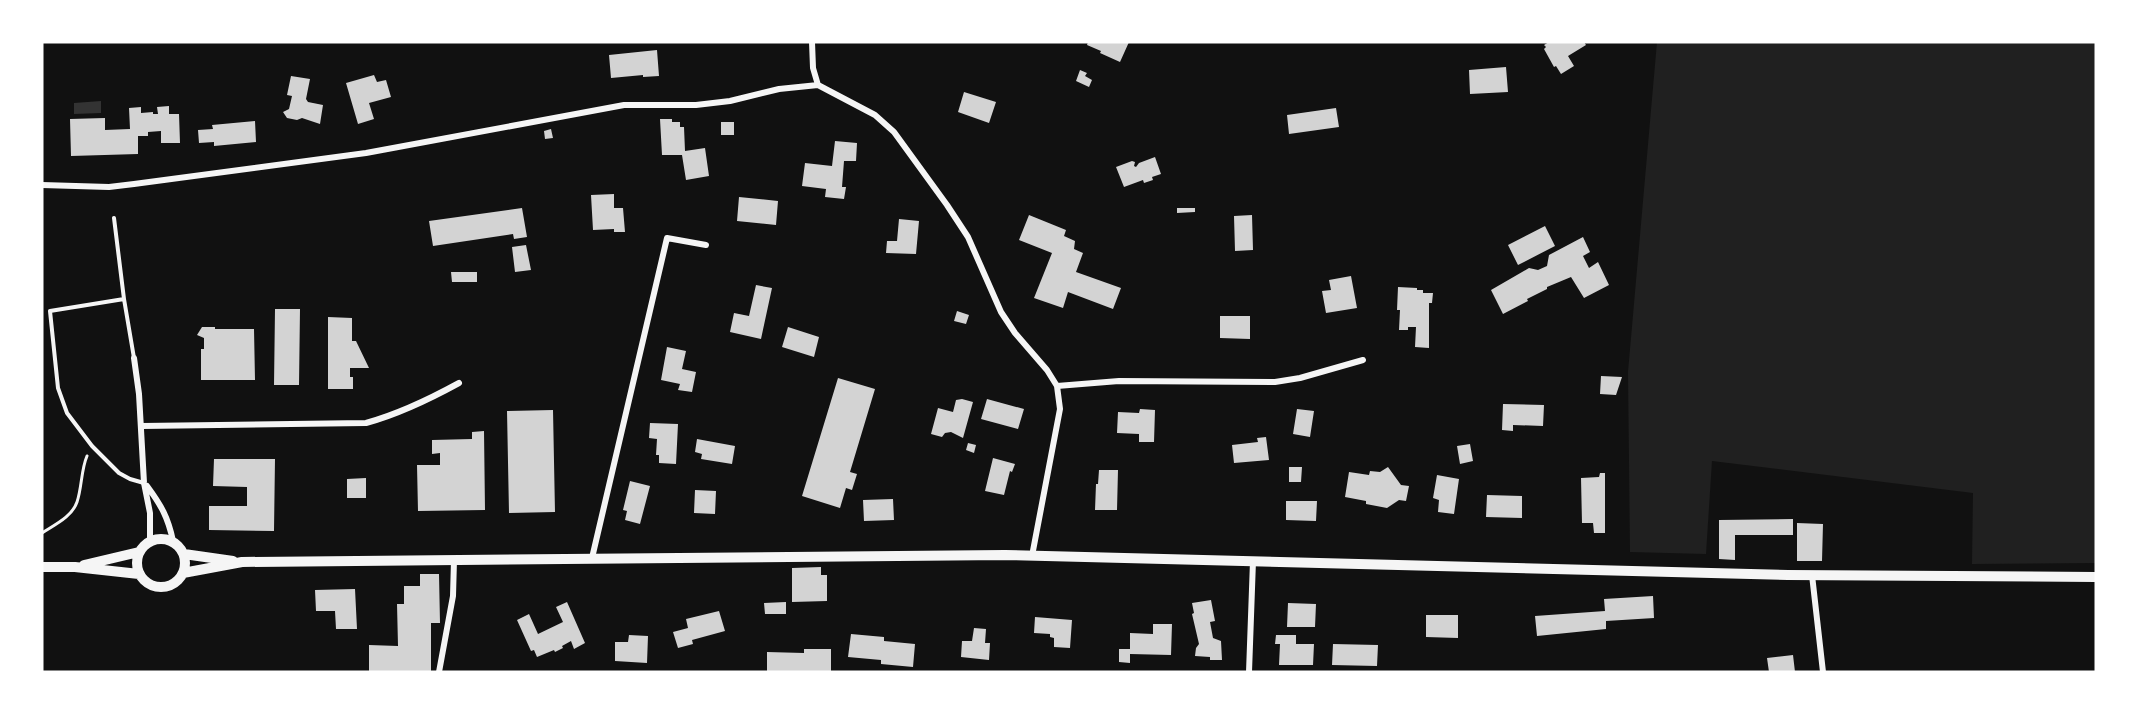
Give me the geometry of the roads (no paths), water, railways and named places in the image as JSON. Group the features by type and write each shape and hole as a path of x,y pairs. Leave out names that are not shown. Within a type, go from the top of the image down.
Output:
{"main road":[{"path":"75,567 139,552 150,541 158,538 172,541 183,554 185,560 183,573 179,579 165,587 150,585 139,574 136,566 139,552"},
{"path":"183,554 242,562 792,555 1032,556 1812,575 2096,577"},
{"path":"183,573 242,562"},
{"path":"42,567 75,567 139,574"}],"street":[{"path":"812,42 813,68 818,85"},
{"path":"42,186 109,187 145,183 366,153 624,105 696,105 730,101 779,89 818,85 875,115 894,132 968,237 1001,312 1057,386 1060,409 1032,556"},
{"path":"592,558 667,238 706,245"},
{"path":"134,358 142,426 144,483 150,513 150,541"},
{"path":"1057,386 1119,381 1275,382 1300,378 1363,360"},
{"path":"142,426 366,423 425,403 459,383"},
{"path":"144,483 163,507 170,524 172,541"},
{"path":"439,672 453,596 454,560"},
{"path":"1249,672 1253,561"},
{"path":"1812,575 1823,672"}],"lane":[{"path":"114,218 134,358"},
{"path":"124,299 50,311 58,388 67,413 92,446 120,473 144,483"}]}
